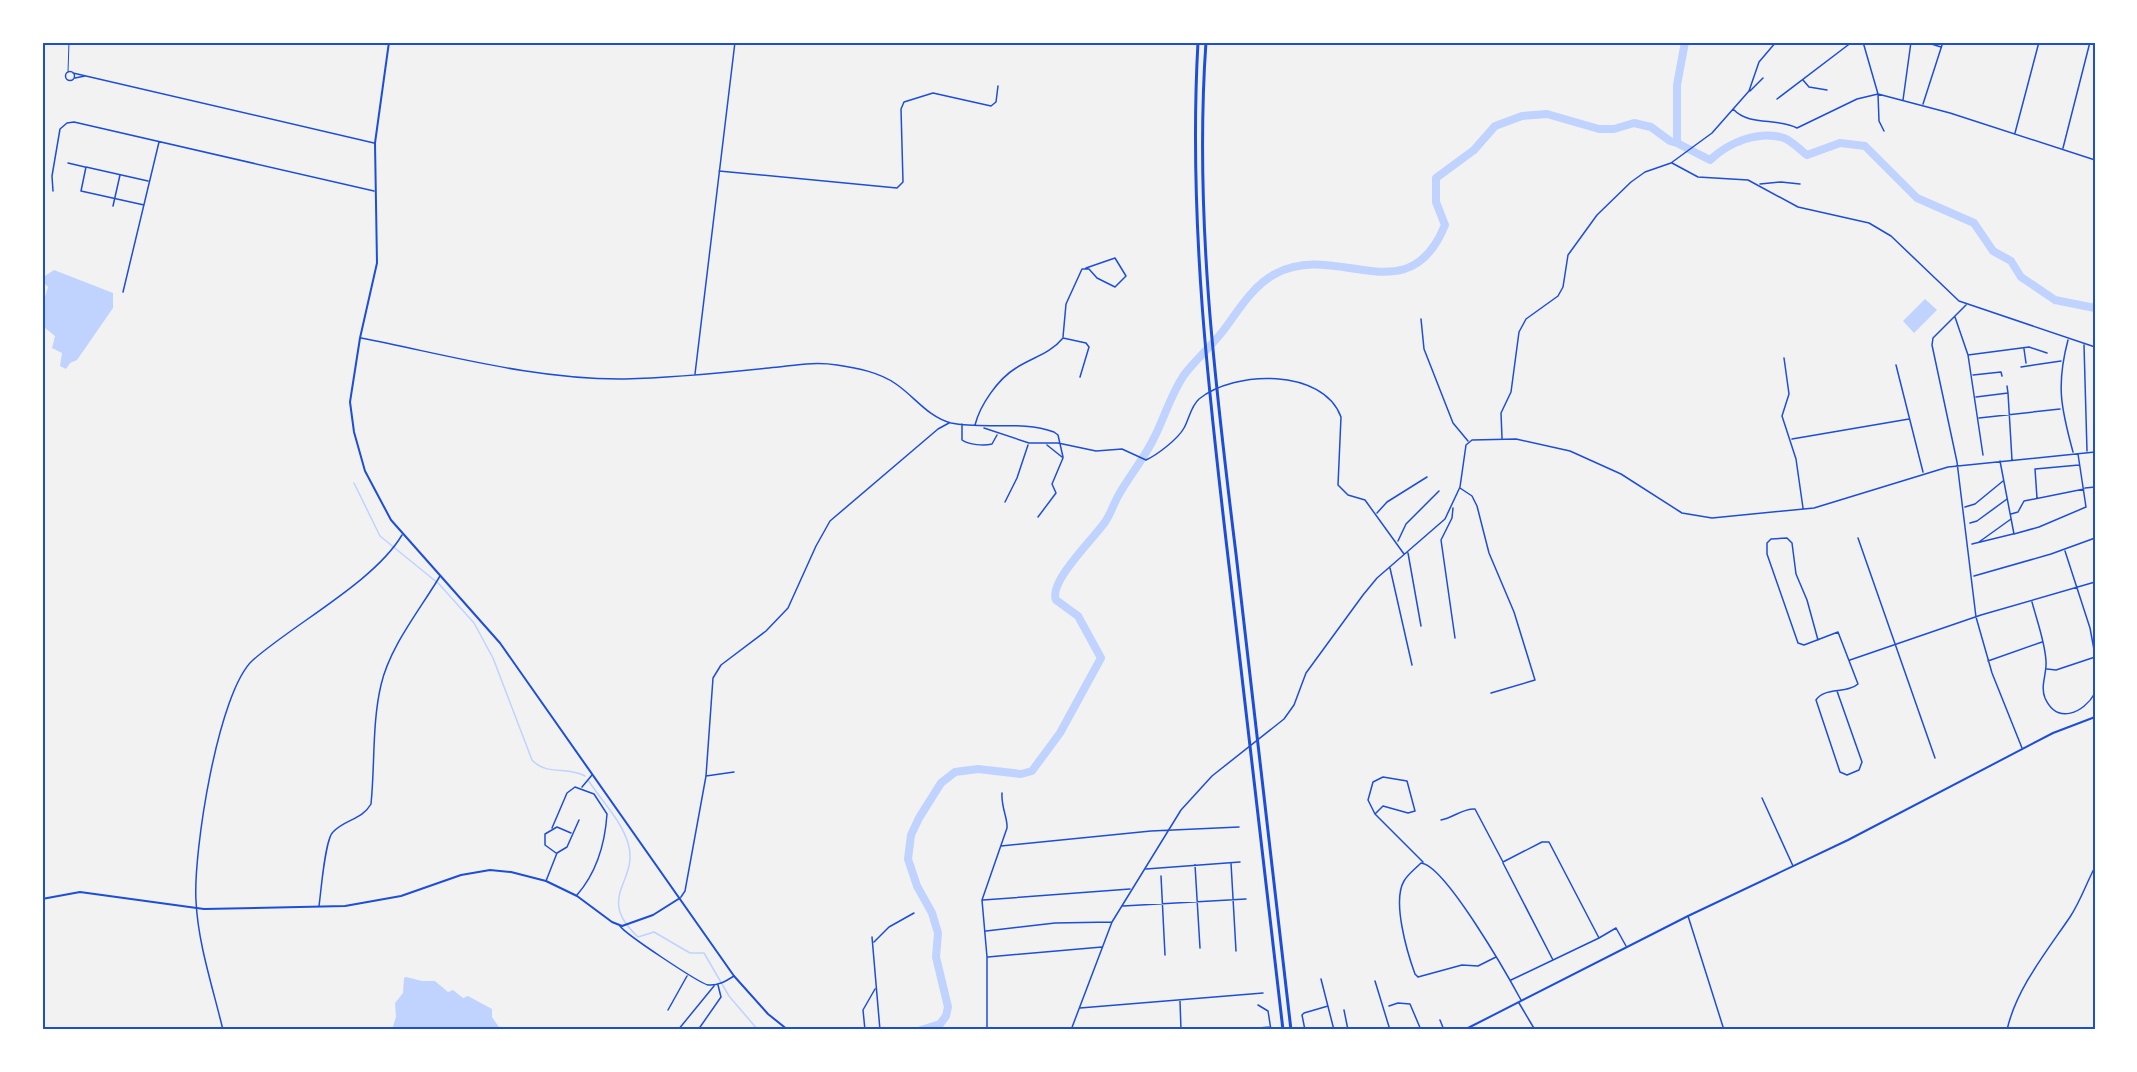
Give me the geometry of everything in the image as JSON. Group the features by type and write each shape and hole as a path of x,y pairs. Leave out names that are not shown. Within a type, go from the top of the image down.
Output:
{"highway":[{"path":"1198,42 1195,170 1201,303 1211,408 1283,1030"},
{"path":"1206,42 1203,155 1209,296 1218,402 1291,1030"}],"street":[{"path":"389,42 375,143 374,191 377,262 360,338 351,414 362,463 384,509 402,534 500,643 734,976 768,1014 788,1030"},
{"path":"694,374 735,42"},
{"path":"1749,91 1759,62 1776,42"},
{"path":"1777,99 1852,42"},
{"path":"1863,42 1878,94 1880,121 1884,131"},
{"path":"1903,100 1911,42"},
{"path":"1924,42 1941,47"},
{"path":"1923,105 1943,42"},
{"path":"2015,134 2039,42"},
{"path":"2062,149 2090,42"},
{"path":"86,75 71,81 67,80 68,72 86,75 375,143"},
{"path":"74,73 75,78"},
{"path":"1502,438 1501,413 1511,393 1522,326 1558,296 1563,287 1568,255 1610,202 1645,172 1671,163 1712,133 1732,108 1763,78"},
{"path":"1803,80 1809,87 1827,90"},
{"path":"719,171 897,188 903,182 902,109 904,102 933,93 991,106 996,102 998,86"},
{"path":"1732,108 1742,117 1782,121 1797,128 1857,99 1878,94 1923,105 2095,160"},
{"path":"53,191 52,176 57,139 60,129 67,123 374,191"},
{"path":"123,292 159,142"},
{"path":"68,163 149,181"},
{"path":"1671,163 1698,177 1738,178 1759,184 1810,211 1878,227 1891,236 1954,297 1966,304 2095,347"},
{"path":"86,167 81,191 144,205"},
{"path":"113,206 120,174"},
{"path":"1759,184 1765,182 1800,184"},
{"path":"975,425 979,409 1008,373 1051,351 1063,338 1066,304 1077,275 1086,268 1115,258 1125,276 1119,285 1110,286 1086,268"},
{"path":"1966,304 1931,342 1958,466 1976,617 1988,661 2023,748"},
{"path":"1955,316 1968,355 1983,455"},
{"path":"1422,319 1424,349 1454,423 1468,442"},
{"path":"360,338 544,374 623,379 807,363 852,367 888,379 924,409 949,422 975,425 1029,443 1047,445 1058,443 1096,451 1122,449 1146,460 1182,431 1196,403 1201,398 1222,387 1249,379 1303,384 1326,394 1338,408 1341,417 1338,485 1348,495 1365,500 1405,554"},
{"path":"1063,338 1086,343 1089,347 1080,377"},
{"path":"2068,339 2059,373 2062,409 2073,454"},
{"path":"2084,344 2087,453"},
{"path":"1968,355 2024,348 2047,353"},
{"path":"2024,348 2026,363"},
{"path":"1784,358 1789,394 1782,416 1796,459 1803,509"},
{"path":"2021,367 2062,361"},
{"path":"1896,365 1923,473"},
{"path":"1972,375 2001,372 2002,376"},
{"path":"2007,386 2012,460"},
{"path":"1975,397 2008,393"},
{"path":"1978,418 2062,409"},
{"path":"1790,439 1909,419"},
{"path":"619,926 653,915 680,898 685,891 706,776 712,678 721,666 766,631 788,608 830,521 949,422"},
{"path":"962,424 962,440 965,442 992,444 997,434"},
{"path":"982,428 1024,425 1041,427 1058,435 1063,457 1052,484 1056,493 1049,506 1044,508 1038,517"},
{"path":"1071,1030 1112,922 1168,829 1202,786 1270,732 1291,711 1309,668 1363,595 1389,567 1439,527 1452,507 1460,487 1468,442 1479,438 1502,438 1539,443 1588,458 1621,474 1672,508 1693,516 1720,518 1803,509 1845,500 1923,473 1958,466 2095,452"},
{"path":"1005,502 1017,478 1029,443"},
{"path":"1047,445 1063,457"},
{"path":"1972,544 2039,528 2085,509 2087,503 2078,453"},
{"path":"2000,461 2014,534"},
{"path":"2037,498 2034,471 2080,465"},
{"path":"1376,514 1387,502 1426,477"},
{"path":"1964,507 1975,504 2004,480"},
{"path":"1460,487 1472,496 1478,506 1489,553 1517,621 1535,681 1491,693"},
{"path":"2011,514 2018,512 2024,501 2095,487"},
{"path":"1397,542 1406,524 1439,491"},
{"path":"1970,523 1982,519 2008,498"},
{"path":"1452,507 1452,518 1441,540 1455,638"},
{"path":"1979,542 2011,519"},
{"path":"223,1030 197,909 197,854 225,716 239,676 253,660 379,563 392,550 402,534"},
{"path":"1818,639 1807,600 1796,574 1792,543 1787,538 1771,539 1767,543 1767,555 1798,642 1804,645 1838,632 1850,660 1857,684 1854,687 1837,691 1818,696 1816,703 1840,772 1847,775 1859,770 1862,762 1837,691"},
{"path":"1858,538 1935,758"},
{"path":"1974,576 2065,550 2095,538"},
{"path":"2046,669 2056,670 2095,656 2090,628 2065,550"},
{"path":"1408,552 1421,626"},
{"path":"1389,567 1412,665"},
{"path":"318,907 326,845 330,834 365,813 371,804 376,710 381,683 391,659 440,576"},
{"path":"1850,660 1976,617 2095,582"},
{"path":"2032,601 2046,669 2044,696 2055,710 2071,714 2079,711 2095,693"},
{"path":"1988,661 2042,642"},
{"path":"1464,1030 2053,733 2095,717"},
{"path":"706,776 734,772"},
{"path":"582,788 592,775"},
{"path":"1375,814 1383,806 1408,813 1415,811 1407,781 1383,777 1372,782 1368,800 1375,814 1463,905 1510,980 1535,1030"},
{"path":"557,854 545,845 545,834 552,828 567,793 575,787 582,788 594,794 607,814 606,827 593,873 576,896"},
{"path":"987,1030 987,957 982,900 1008,823 1002,813 1002,794"},
{"path":"1761,798 1793,866"},
{"path":"1441,820 1450,819 1469,809 1475,809 1553,961"},
{"path":"546,882 557,854 567,847 579,820"},
{"path":"1000,846 1168,829 1239,826"},
{"path":"552,828 557,827 573,834"},
{"path":"1503,862 1542,843 1549,842 1599,938"},
{"path":"1146,869 1240,862"},
{"path":"1230,863 1236,951"},
{"path":"1424,863 1408,876 1399,893 1401,920 1414,974 1418,977 1426,977 1462,965 1478,966 1496,957"},
{"path":"1195,865 1200,948"},
{"path":"2007,1030 2033,971 2074,910 2095,867"},
{"path":"42,899 69,893 90,893 197,909 318,907 379,901 461,874 490,870 512,872 546,882 576,896 631,937 702,983 716,985 734,976"},
{"path":"1161,876 1165,955"},
{"path":"982,900 1131,890"},
{"path":"1122,906 1246,899"},
{"path":"873,942 889,927 914,913"},
{"path":"1688,916 1724,1030"},
{"path":"985,931 1055,923 1112,922"},
{"path":"1510,980 1553,961 1616,928 1626,947"},
{"path":"872,937 879,1030"},
{"path":"987,957 1102,947"},
{"path":"668,1010 674,994 687,975"},
{"path":"1321,979 1334,1030"},
{"path":"1375,981 1390,1030"},
{"path":"678,1030 716,985"},
{"path":"698,1030 721,997 716,985"},
{"path":"865,1030 863,1010 876,989"},
{"path":"1079,1008 1263,993"},
{"path":"1180,1001 1181,1030"},
{"path":"1389,1006 1398,1003 1410,1004 1421,1030"},
{"path":"1235,1030 1270,1029 1268,1011 1258,1005"},
{"path":"1305,1030 1302,1015 1329,1005"},
{"path":"1344,1010 1348,1030"},
{"path":"1440,1020 1444,1030"},
{"path":"621,1028 628,1030"}],"lane":[{"path":"68,72 69,42"}],"water":[{"path":"54,270 113,293 113,308 77,360 70,363 66,369 60,366 62,353 52,348 55,336 44,327 45,317 42,315 42,299 48,287 44,283 45,276"},
{"path":"1925,299 1937,310 1914,333 1903,321"},
{"path":"406,977 435,981 448,992 453,990 463,998 468,996 492,1009 492,1017 501,1030 396,1030 393,1026 396,1017 395,1003 403,993"}],"waterway":[{"path":"1685,42 1677,85 1677,143 1710,160 1735,143 1765,136 1784,138 1807,155 1840,143 1865,146 1917,198 1974,223 1993,251 2011,261 2021,277 2055,300 2095,308"},
{"path":"921,1030 940,1024 946,1016 948,1007 936,957 938,933 932,913 917,886 908,859 911,835 941,783 955,772 978,769 1021,774 1032,771 1060,733 1101,658 1078,616 1056,600 1055,592 1059,582 1065,571 1107,519 1121,490 1151,444 1184,375 1248,298 1267,279 1299,266 1323,265 1391,272 1412,266 1430,252 1445,225 1436,202 1436,178 1474,150 1495,126 1522,116 1547,114 1599,129 1614,129 1634,123 1651,127 1670,141 1677,143"},
{"path":"354,483 380,536 439,584 474,623 493,658 532,760 544,768 585,776"},
{"path":"588,780 616,818 628,843 630,857 619,900 625,923 638,937 654,932 690,953 704,953 729,996 758,1030"}]}
